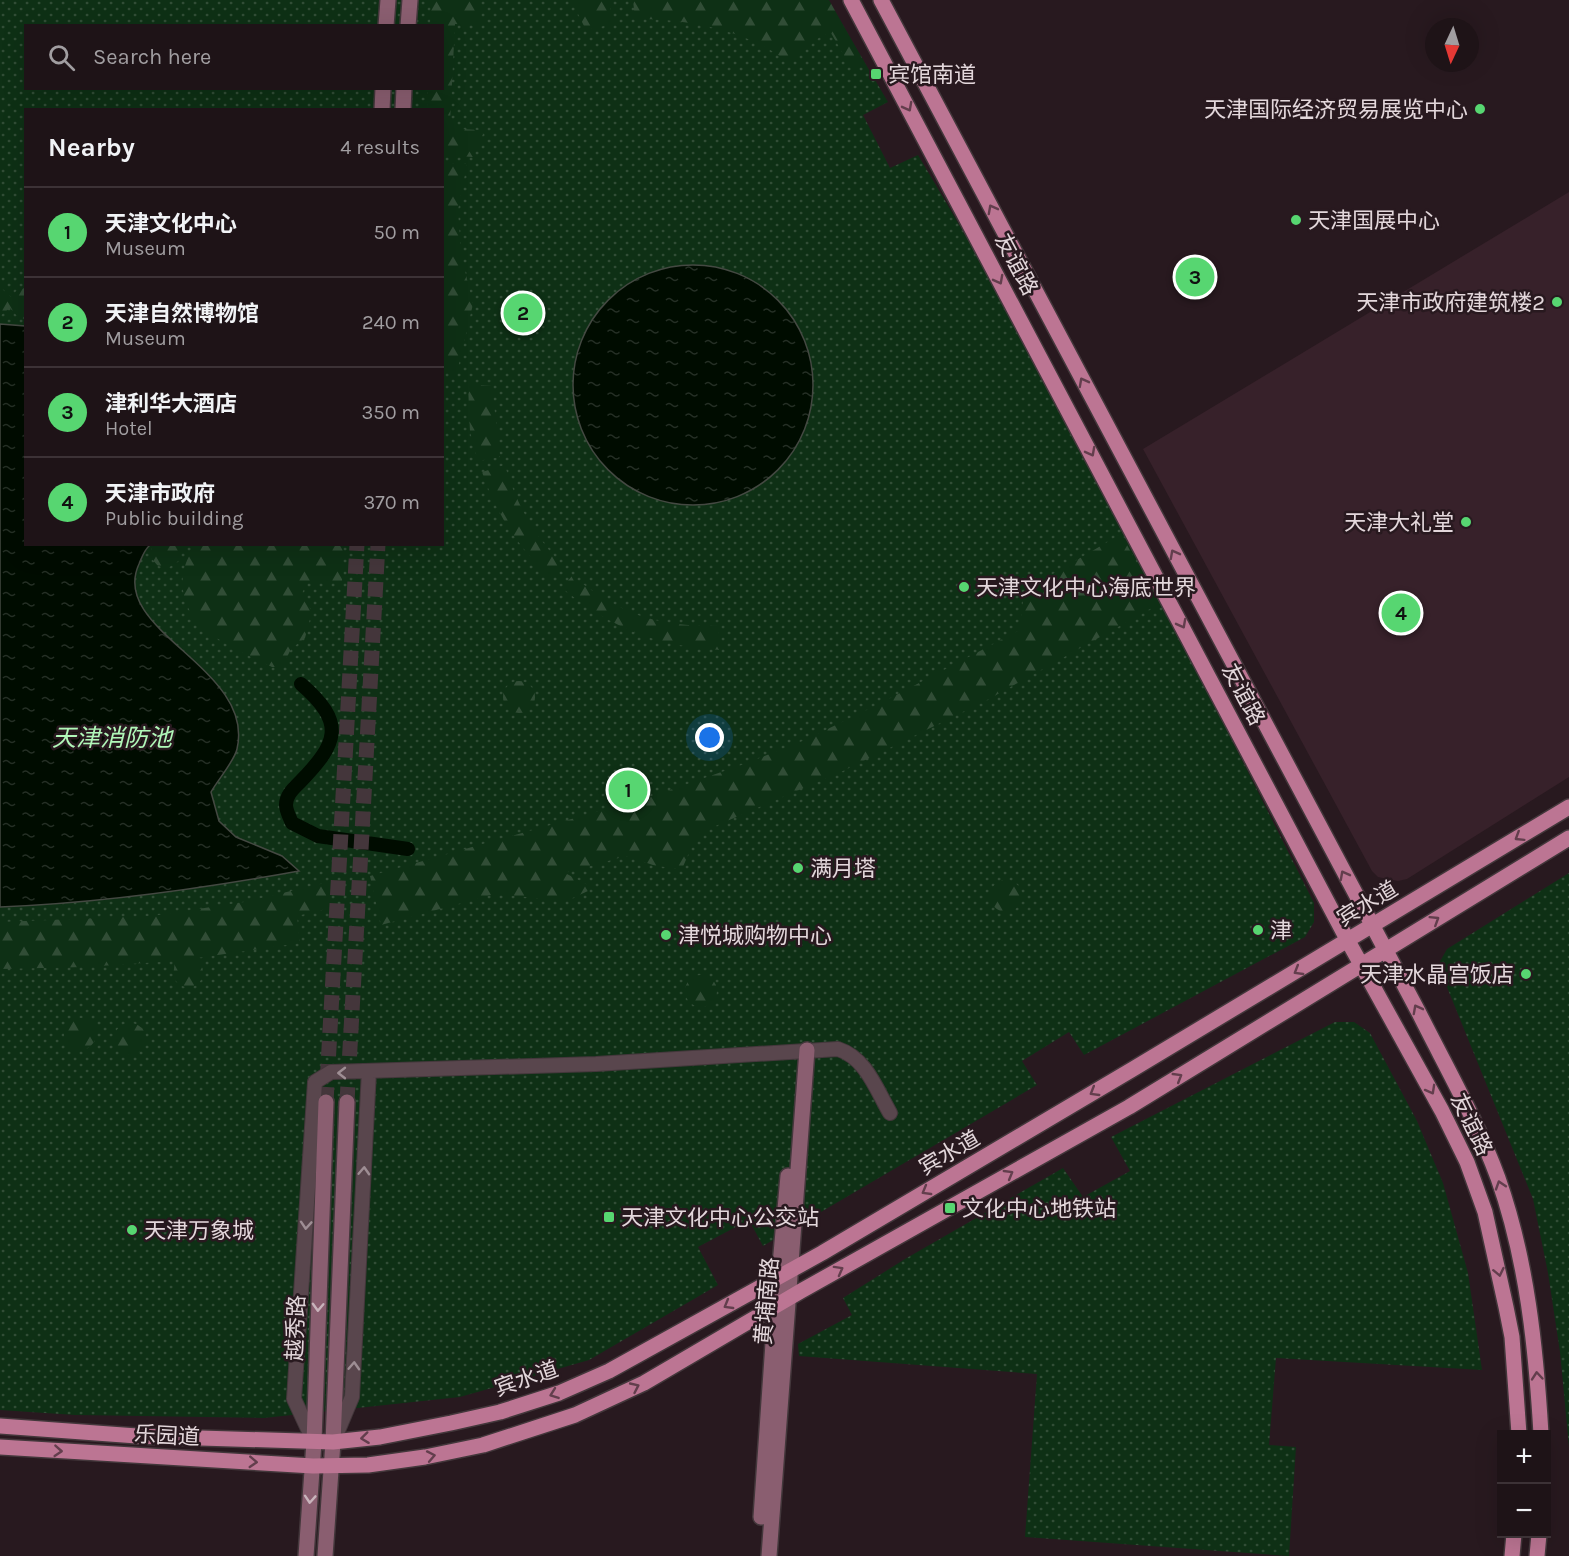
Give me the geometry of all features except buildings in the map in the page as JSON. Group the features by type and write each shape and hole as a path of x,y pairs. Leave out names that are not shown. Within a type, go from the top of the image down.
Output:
{"main road":[{"name":"友谊路","path":"851,0 1361,966 1442,1111 1467,1162 1485,1212 1512,1337 1519,1430"},
{"name":"友谊路","path":"881,0 1386,951 1473,1120 1501,1187 1523,1276 1535,1349 1541,1430"},
{"name":"宾水道","path":"314,1442 380,1437 500,1412 559,1393 609,1371 785,1273 1372,927 1569,807"},
{"path":"332,1466 368,1465 436,1455 547,1425 644,1383 1129,1107 1569,838"},
{"name":"乐园道","path":"0,1426 137,1436 314,1442"},
{"name":"乐园道","path":"0,1447 332,1466"},
{"path":"1512,1556 1514,1538"},
{"path":"1538,1556 1539,1538"}],"street":[{"path":"386,24 388,0"},
{"path":"408,24 410,0"},
{"path":"382,108 383,90"},
{"path":"403,108 404,90"},
{"path":"314,1442 294,1399 315,1082 332,1072 596,1064 802,1053 839,1054 852,1061 887,1115"},
{"name":"黄埔南路","path":"758,1556 785,1273 802,1053"},
{"path":"333,1442 352,1397 369,1072"},
{"name":"越秀路","path":"306,1556 313,1466 326,1102"},
{"name":"越秀路","path":"325,1556 332,1466 347,1102"},
{"name":"黄埔南路","path":"769,1556 782,1303"}],"shaded area":[{"path":"1569,192 1569,777 1407,879 1398,881 1378,877 1372,871 1143,449"}],"green space":[{"path":"0,0 828,0 888,102 863,115 890,168 918,155 1023,338 1123,525 1314,903 1314,922 1305,937 1084,1055 1069,1032 1022,1061 1037,1085 763,1246 749,1220 698,1247 718,1285 589,1360 460,1397 264,1418 75,1415 0,1410"},
{"path":"431,0 480,0 479,25 455,24 450,122 459,129 479,130 483,134 473,157 444,155 444,108 427,108 428,90 444,90 444,24 430,24"},
{"path":"575,0 609,0 613,24 586,30 575,8"},
{"path":"633,0 829,0 864,62 852,69 831,33 821,36 789,63 754,42 716,28 675,21 635,19"},
{"path":"444,163 467,164 458,210 461,254 473,304 457,372 444,371"},
{"path":"0,287 11,297 17,290 24,288 24,319 18,317 10,308 0,316"},
{"path":"468,384 492,386 500,457 478,461 470,432"},
{"path":"505,465 521,507 544,543 563,566 551,578 519,542 488,488 482,472"},
{"path":"1121,534 1159,604 989,699 843,771 697,834 682,869 656,866 626,856 565,873 590,886 588,891 566,901 495,894 381,925 370,876 656,795 805,740 1020,630 1024,591"},
{"path":"152,546 179,546 180,560 168,568 158,566 151,558"},
{"path":"193,546 343,546 342,583 307,582 301,596 312,611 305,638 291,649 282,667 272,667 241,652 211,634 198,623 189,609 184,594 183,575"},
{"path":"572,576 607,600 640,616 675,624 718,626 721,650 676,644 636,633 618,625 562,588"},
{"path":"519,681 530,686 535,697 530,708 519,713 508,708 503,697 508,686"},
{"path":"1569,873 1569,1447 1560,1352 1548,1273 1533,1199 1438,965 1447,949"},
{"path":"1006,880 1017,885 1022,896 1017,907 1006,912 995,907 990,896 995,885"},
{"path":"329,882 330,908 297,916 300,943 197,958 203,973 201,980 191,987 179,984 173,977 175,961 84,967 0,969 0,922 152,916 244,902"},
{"path":"701,975 712,980 717,991 712,1002 701,1007 690,1002 685,991 690,980"},
{"path":"80,1018 91,1023 96,1034 91,1045 80,1050 69,1045 64,1034 69,1023"},
{"path":"1335,1022 1354,1022 1370,1033 1417,1121 1443,1183 1468,1273 1482,1370 1276,1358 1269,1445 1296,1447 1289,1556 1025,1537 1037,1374 799,1356 798,1344 852,1315 843,1298 905,1259 1063,1168 1083,1197 1130,1171 1111,1137"},
{"path":"130,1023 141,1028 146,1039 141,1050 130,1055 119,1050 114,1039 119,1028"}],"water":[{"path":"681,265 705,265 728,270 750,279 778,300 793,318 804,339 811,362 813,385 811,408 804,431 793,452 778,470 750,491 728,500 705,505 681,505 658,500 636,491 617,478 600,461 587,442 578,420 573,397 573,373 578,350 587,328 600,309 617,292 636,279 658,270"},
{"name":"天津消防池","path":"0,324 24,326 24,546 149,546 139,564 135,588 144,610 161,631 206,673 225,695 237,721 236,754 211,792 219,821 236,837 282,856 299,871 150,894 0,907"}],"waterway":[{"path":"301,684 325,710 332,733 323,756 287,798 286,807 292,823 318,836 408,849"}],"tunnel":[{"path":"326,1102 357,546"},
{"path":"347,1102 378,546"}],"place":[{"name":"宾馆南道","path":"876,74"},
{"name":"天津国际经济贸易展览中心","path":"1480,109"},
{"name":"天津国展中心","path":"1296,220"},
{"name":"津利华大酒店","path":"1195,277"},
{"name":"天津市政府建筑楼2","path":"1557,302"},
{"name":"天津自然博物馆","path":"523,313"},
{"name":"天津大礼堂","path":"1466,522"},
{"name":"天津文化中心海底世界","path":"964,587"},
{"name":"天津市政府","path":"1401,613"},
{"name":"天津文化中心","path":"628,790"},
{"name":"满月塔","path":"798,868"},
{"name":"津","path":"1258,930"},
{"name":"津悦城购物中心","path":"666,935"},
{"name":"天津水晶宫饭店","path":"1526,974"},
{"name":"文化中心地铁站","path":"950,1208"},
{"name":"天津文化中心公交站","path":"609,1217"},
{"name":"天津万象城","path":"132,1230"}]}
